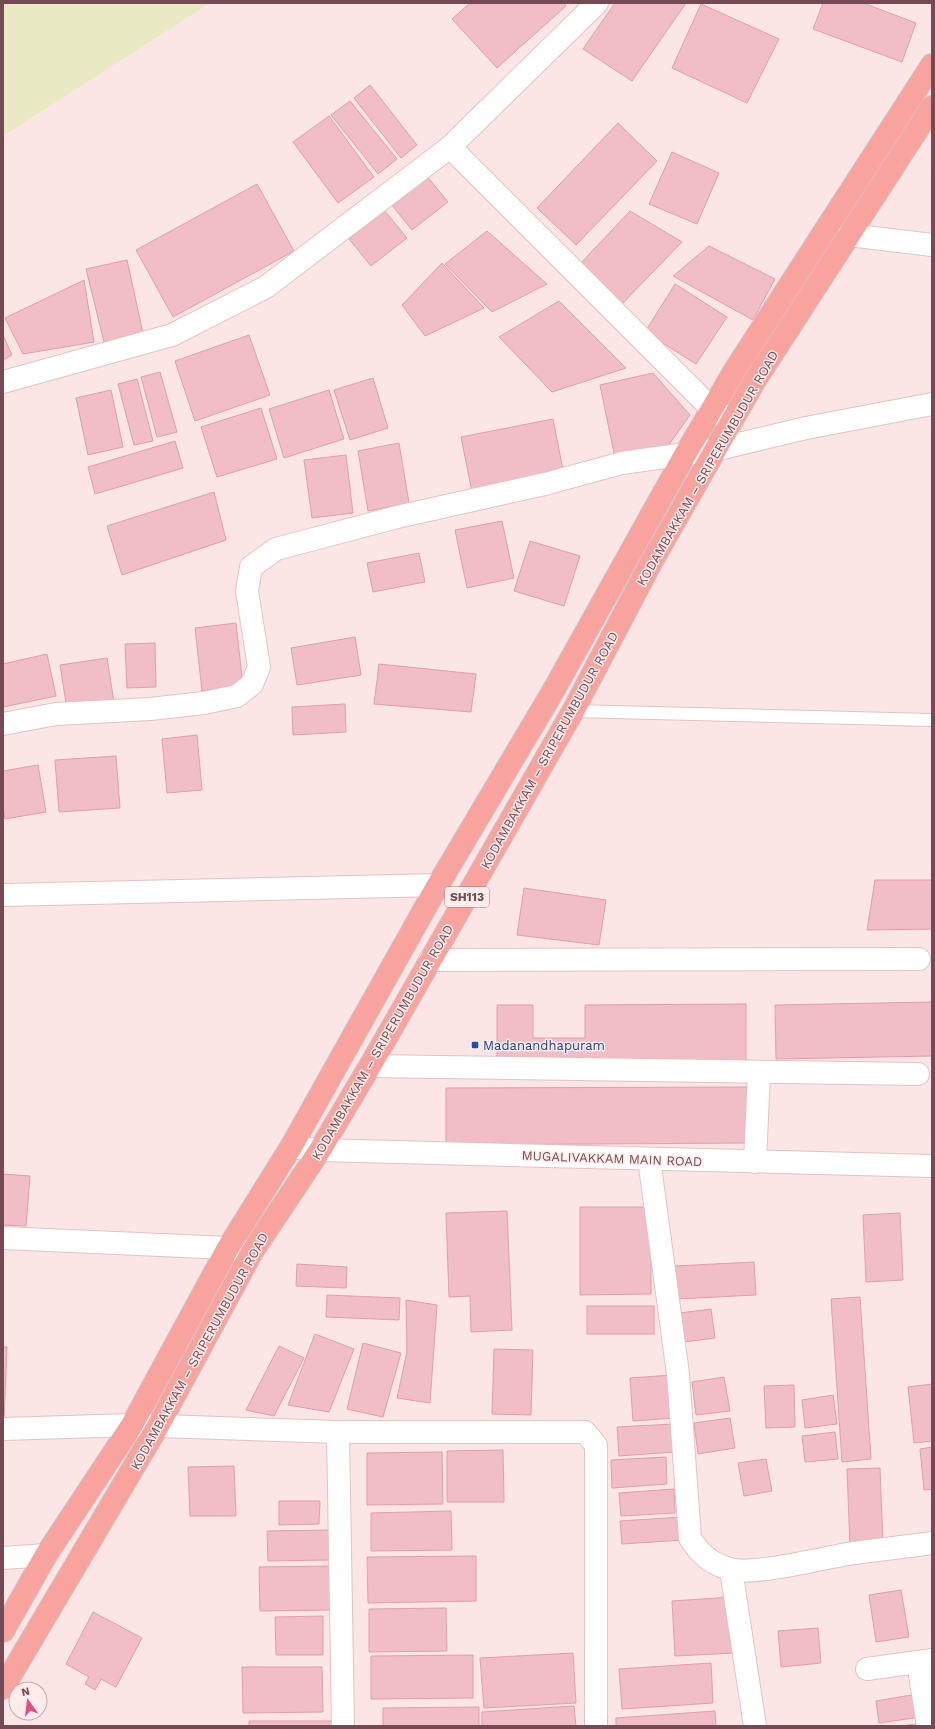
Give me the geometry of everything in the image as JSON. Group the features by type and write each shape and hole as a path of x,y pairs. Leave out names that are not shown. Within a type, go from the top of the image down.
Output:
{"main road":[{"name":"KODAMBAKKAM – SRIPERUMBUDUR ROAD","path":"3,1631 46,1555 132,1425 228,1248 292,1148 438,885 552,693 686,453 735,370 932,65"},
{"name":"KODAMBAKKAM – SRIPERUMBUDUR ROAD","path":"3,1688 158,1426 252,1252 320,1150 370,1066 572,711 652,561 714,450 754,382 932,107"}],"street":[{"path":"3,382 172,335 266,287 450,147 597,3"},
{"path":"450,147 712,409 732,421"},
{"path":"849,235 932,245"},
{"path":"3,724 56,714 150,709 204,703 237,696 252,684 259,667 247,591 251,567 276,549 397,517 545,484 622,463 714,450 806,428 932,404"},
{"path":"3,895 438,885"},
{"path":"430,960 918,959"},
{"path":"370,1066 759,1073 918,1074"},
{"path":"755,1162 759,1073"},
{"name":"MUGALIVAKKAM MAIN ROAD","path":"292,1148 320,1150 932,1166"},
{"path":"649,1159 678,1374 690,1538 698,1551 711,1562 731,1570 749,1571 849,1554 932,1543"},
{"path":"3,1238 228,1248 252,1252"},
{"path":"3,1429 132,1425 338,1432 584,1432 596,1445 596,1726"},
{"path":"338,1432 343,1726"},
{"path":"3,1558 46,1555"},
{"path":"731,1570 755,1726"},
{"path":"867,1669 925,1661 928,1726"}],"lane":[{"path":"572,711 932,720"}],"green space":[{"path":"3,3 210,3 3,136"}],"building":[{"path":"470,3 564,3 566,6 497,68 452,19"},
{"path":"615,3 686,3 632,81 583,49"},
{"path":"823,3 863,3 916,23 902,62 813,29"},
{"path":"701,4 779,39 747,103 672,68"},
{"path":"370,85 417,145 401,158 354,98"},
{"path":"350,101 397,159 378,174 331,115"},
{"path":"329,116 374,177 338,203 293,142"},
{"path":"618,123 657,161 576,245 537,208"},
{"path":"672,152 719,173 697,224 649,204"},
{"path":"426,175 448,202 412,230 391,204"},
{"path":"257,184 294,251 173,317 136,250"},
{"path":"384,210 407,238 371,266 349,239"},
{"path":"630,211 682,242 621,305 578,266"},
{"path":"487,231 547,284 492,312 445,264"},
{"path":"709,246 775,279 753,320 673,276"},
{"path":"127,260 143,333 104,342 86,269"},
{"path":"442,263 484,308 425,336 402,305"},
{"path":"84,280 94,342 23,354 5,318"},
{"path":"675,284 727,317 696,364 645,332"},
{"path":"559,301 626,368 552,392 499,337"},
{"path":"3,335 12,355 3,360"},
{"path":"249,335 270,395 195,421 175,361"},
{"path":"160,372 177,432 157,437 141,377"},
{"path":"653,373 690,415 668,446 615,458 600,385"},
{"path":"373,378 388,428 350,440 334,390"},
{"path":"137,379 153,441 134,445 118,384"},
{"path":"111,390 123,447 88,455 76,398"},
{"path":"329,390 344,439 284,458 269,409"},
{"path":"261,408 277,459 217,477 201,427"},
{"path":"553,419 564,475 472,492 461,437"},
{"path":"175,441 183,468 95,494 88,467"},
{"path":"399,443 409,503 368,511 358,451"},
{"path":"346,455 353,513 312,518 304,460"},
{"path":"214,492 226,540 122,575 107,526"},
{"path":"502,521 514,578 467,588 455,530"},
{"path":"530,541 580,556 564,606 514,591"},
{"path":"419,553 425,582 373,592 367,563"},
{"path":"236,623 243,686 202,691 195,628"},
{"path":"355,637 361,675 297,685 291,648"},
{"path":"155,643 156,687 127,688 125,644"},
{"path":"47,654 56,696 3,707 3,664"},
{"path":"107,658 114,702 67,709 60,665"},
{"path":"379,664 476,674 471,712 374,704"},
{"path":"345,704 346,732 293,735 292,707"},
{"path":"197,735 202,790 167,793 162,739"},
{"path":"116,756 120,808 59,812 55,760"},
{"path":"38,765 46,812 5,819 3,807 3,771"},
{"path":"875,880 932,880 932,929 867,930"},
{"path":"524,888 606,900 599,945 517,935"},
{"path":"932,1002 932,1056 776,1059 775,1005"},
{"path":"746,1004 746,1063 497,1065 497,1005 533,1005 533,1038 585,1038 585,1005"},
{"path":"747,1087 746,1143 446,1145 446,1088"},
{"path":"3,1174 30,1176 26,1226 3,1225"},
{"path":"580,1207 651,1207 651,1294 580,1295"},
{"path":"507,1211 512,1330 471,1332 470,1296 449,1297 446,1213"},
{"path":"900,1213 903,1280 866,1282 863,1215"},
{"path":"754,1262 756,1295 676,1299 674,1266"},
{"path":"297,1264 347,1267 346,1288 296,1286"},
{"path":"327,1295 400,1298 399,1320 326,1317"},
{"path":"860,1297 871,1459 842,1462 831,1299"},
{"path":"406,1300 437,1305 430,1403 397,1398 407,1352"},
{"path":"587,1306 654,1306 654,1334 587,1334"},
{"path":"711,1309 715,1338 683,1342 680,1313"},
{"path":"315,1334 354,1349 329,1412 288,1405"},
{"path":"363,1343 401,1353 383,1417 347,1409"},
{"path":"279,1346 304,1358 274,1416 246,1410"},
{"path":"3,1347 7,1347 4,1420 3,1420"},
{"path":"494,1349 533,1350 531,1415 492,1414"},
{"path":"672,1375 675,1418 633,1421 630,1378"},
{"path":"724,1377 730,1411 696,1415 692,1382"},
{"path":"932,1384 932,1441 914,1443 908,1387"},
{"path":"794,1385 795,1427 766,1428 764,1386"},
{"path":"833,1395 837,1424 805,1428 802,1400"},
{"path":"730,1418 735,1448 698,1454 694,1423"},
{"path":"674,1424 675,1452 619,1456 617,1427"},
{"path":"835,1432 838,1459 805,1462 802,1436"},
{"path":"932,1447 932,1489 924,1490 920,1449"},
{"path":"503,1450 504,1502 447,1502 447,1451"},
{"path":"442,1452 443,1504 367,1505 367,1453"},
{"path":"666,1457 667,1484 612,1488 611,1460"},
{"path":"766,1459 772,1491 744,1496 738,1463"},
{"path":"234,1466 236,1516 190,1516 188,1467"},
{"path":"880,1468 883,1546 850,1547 847,1469"},
{"path":"674,1489 675,1513 621,1516 619,1493"},
{"path":"279,1501 320,1501 319,1524 279,1525"},
{"path":"451,1511 452,1550 371,1551 371,1513"},
{"path":"681,1517 683,1540 622,1544 620,1521"},
{"path":"330,1530 330,1560 268,1561 267,1531"},
{"path":"476,1556 476,1601 368,1603 367,1557"},
{"path":"332,1566 332,1610 260,1611 259,1567"},
{"path":"901,1590 909,1637 876,1642 869,1595"},
{"path":"732,1597 735,1653 675,1656 672,1601"},
{"path":"446,1608 447,1651 369,1652 369,1609"},
{"path":"93,1612 142,1638 116,1687 101,1679 95,1690 85,1684 89,1677 66,1664"},
{"path":"323,1616 323,1655 276,1655 275,1617"},
{"path":"818,1628 821,1663 781,1667 778,1631"},
{"path":"573,1653 576,1703 484,1708 480,1658"},
{"path":"473,1655 473,1698 371,1699 371,1656"},
{"path":"711,1663 713,1703 622,1709 619,1669"},
{"path":"242,1667 322,1667 323,1712 243,1713"},
{"path":"917,1694 921,1717 879,1723 876,1701"},
{"path":"574,1706 576,1726 482,1726 482,1712"},
{"path":"479,1707 479,1726 383,1726 383,1708"},
{"path":"715,1711 716,1726 616,1726 616,1718"},
{"path":"249,1721 336,1721 336,1726 249,1726"},
{"path":"923,1723 924,1726 901,1726"}],"place":[{"name":"Madanandhapuram","path":"475,1045"}]}
